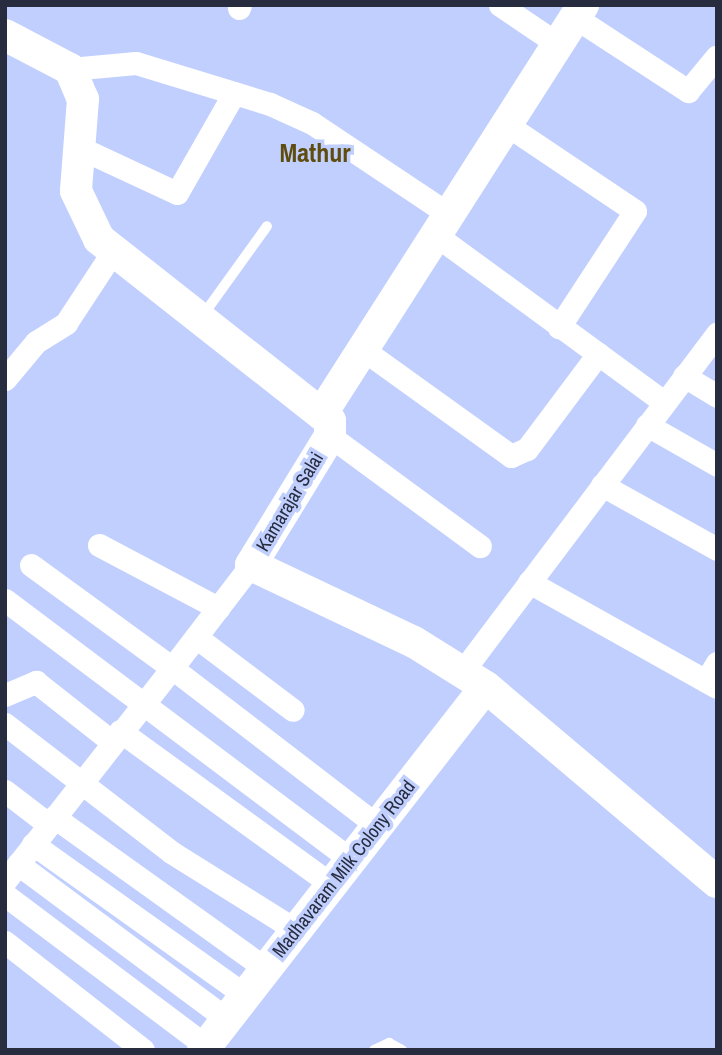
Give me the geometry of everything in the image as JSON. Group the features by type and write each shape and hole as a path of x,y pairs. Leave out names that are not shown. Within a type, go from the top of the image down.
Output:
{"main road":[{"name":"Kamarajar Salai","path":"580,12 365,351 251,565 414,642 474,680 717,882"},
{"path":"5,35 70,69 83,99 76,146 80,209 112,253 201,319 327,423"},
{"name":"Madhavaram Milk Colony Road","path":"206,1049 378,826 474,680"}],"street":[{"path":"500,5 559,45"},
{"path":"580,12 688,91 716,58"},
{"path":"70,69 136,63 234,93 312,123 443,226 559,327 664,402"},
{"path":"76,146 177,193 234,93"},
{"path":"507,125 635,211 559,327"},
{"path":"5,379 36,342 66,323 112,253"},
{"path":"474,680 529,582 717,333"},
{"path":"365,351 511,456 527,449 598,354"},
{"path":"684,376 717,397"},
{"path":"327,423 480,546"},
{"path":"648,425 717,465"},
{"path":"602,485 717,548"},
{"path":"99,545 218,608"},
{"path":"31,565 172,668 378,826"},
{"path":"236,1007 11,869 251,565"},
{"path":"529,582 713,677"},
{"path":"5,600 141,705 351,860"},
{"path":"196,637 293,710"},
{"path":"5,695 36,682 332,885"},
{"path":"5,724 171,852 296,930"},
{"path":"5,791 266,968"},
{"path":"33,844 236,1007"},
{"path":"5,895 206,1049"},
{"path":"5,942 143,1050"}],"lane":[{"path":"201,319 267,226"},
{"path":"374,1050 380,1043 402,1050"}],"district":[{"name":"Mathur","path":"315,153"}]}
